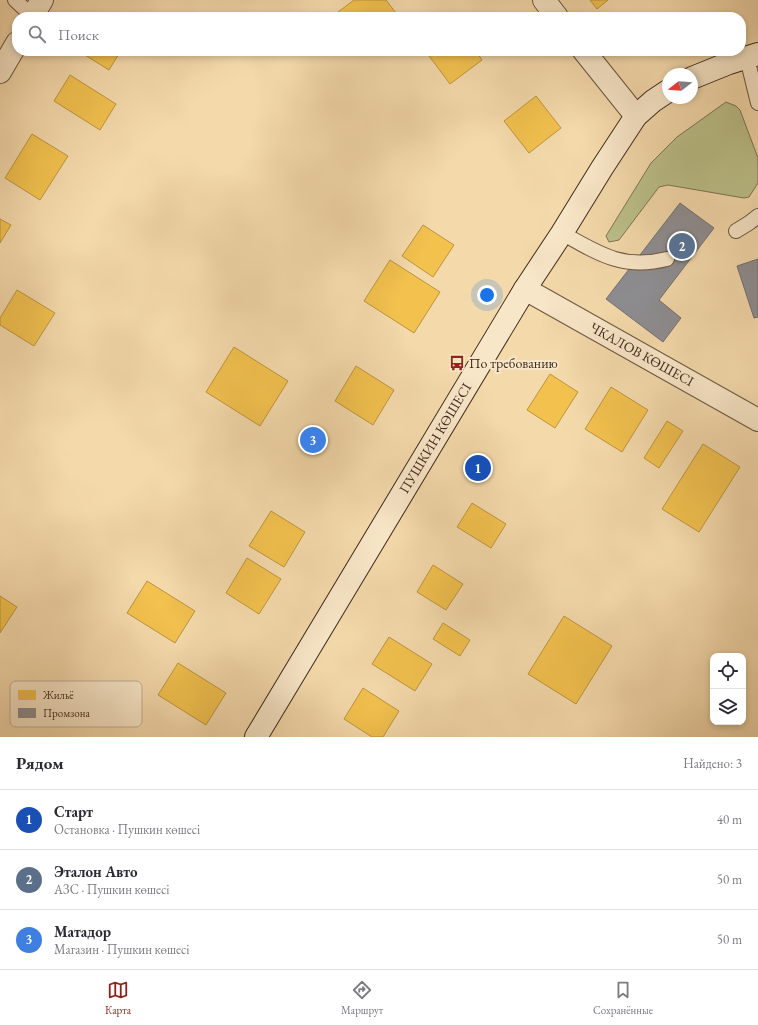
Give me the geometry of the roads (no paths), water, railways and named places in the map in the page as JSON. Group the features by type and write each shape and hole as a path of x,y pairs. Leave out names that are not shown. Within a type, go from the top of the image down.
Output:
{"street":[{"path":"544,0 553,12"},
{"path":"0,72 12,52"},
{"path":"588,56 636,116"},
{"path":"698,75 752,56"},
{"name":"ПУШКИН КӨШЕСІ","path":"256,737 525,289 636,116 662,95"},
{"name":"ЧКАЛОВ КӨШЕСІ","path":"525,289 758,420"}],"lane":[{"path":"15,0 35,11"},
{"path":"752,56 758,103"},
{"path":"736,231 758,216"},
{"path":"562,233 598,254 616,260 642,263 667,259"}],"place":[{"name":"Эталон Авто","path":"682,246"},
{"name":"По требованию","path":"457,363"},
{"name":"Матадор","path":"313,440"},
{"name":"Старт","path":"478,468"}]}
